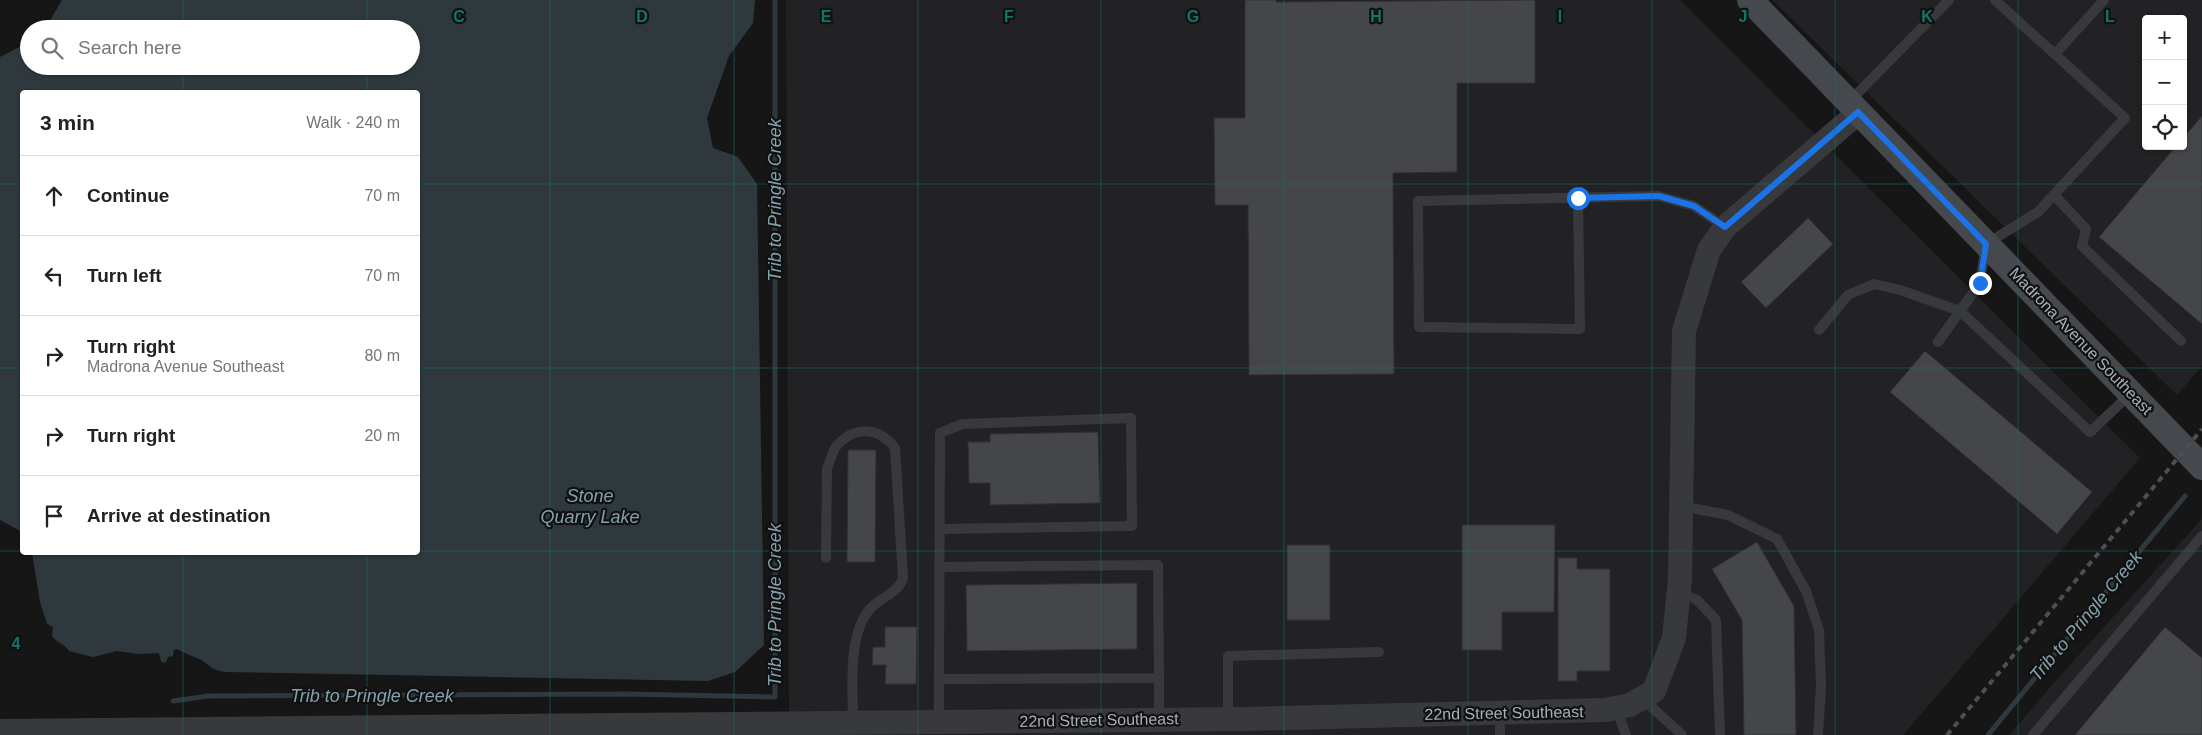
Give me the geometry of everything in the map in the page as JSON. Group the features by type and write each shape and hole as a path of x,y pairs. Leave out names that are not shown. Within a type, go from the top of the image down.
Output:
{"main road":[{"name":"Madrona Avenue Southeast","path":"1750,0 2202,467"}],"street":[{"path":"1648,695 1674,638 1678,592 1681,506 1684,331 1709,250 1725,227 1854,107"},
{"name":"22nd Street Southeast","path":"0,731 697,730 790,729 853,723 883,729 935,726 1027,728 1159,720 1228,719 1500,724 1616,708 1630,705 1648,695"}],"lane":[{"path":"1854,107 1949,0"},
{"path":"1938,342 1980,283 1986,244 2038,212 2125,118 1995,0"},
{"path":"2055,54 2104,0"},
{"path":"2054,195 2086,229 2082,246 2181,341"},
{"path":"1578,198 1580,329 1420,327 1418,201 1659,196 1694,206 1725,227"},
{"path":"1819,330 1848,295 1874,284 1900,290 1960,311 2090,432 2131,394"},
{"path":"935,726 938,679 940,433 962,424 1131,418 1132,526 940,529"},
{"path":"826,558 827,470 832,456 837,445 849,437 863,431 878,433 888,438 895,448 902,578 900,585 870,608 858,629 854,649 853,723"},
{"path":"1681,506 1728,515 1777,539 1806,591 1819,630 1822,687 1818,735"},
{"path":"2033,735 2202,536"},
{"path":"939,567 1158,565 1159,720"},
{"path":"1678,592 1697,600 1716,620 1720,735"},
{"path":"1228,719 1228,656 1378,652"},
{"path":"938,679 1159,678"},
{"path":"1648,695 1682,735"},
{"path":"1616,708 1626,735"}],"shaded area":[{"path":"786,0 1680,0 2140,458 1903,735 760,735 789,734"},
{"path":"1772,0 2202,0 2202,366 2177,395"},
{"path":"2202,519 2202,735 2009,735 2075,659"}],"water":[{"name":"Stone Quarry Lake","path":"62,0 755,0 753,23 729,56 707,118 713,148 738,157 757,184 764,645 735,672 708,681 225,672 216,670 203,661 177,649 174,650 173,656 168,657 166,662 163,663 159,653 138,654 117,651 93,657 69,651 54,638 52,636 53,627 47,624 40,602 32,555 420,555 420,90 20,90 20,531 0,520 0,57 20,47 20,75 420,75 420,20 50,20"}],"building":[{"path":"1245,0 1276,0 1276,2 1535,0 1535,83 1457,83 1457,172 1393,173 1394,374 1249,375 1248,205 1215,205 1214,118 1245,118"},
{"path":"2202,116 2202,324 2099,237 2173,150 2187,150 2187,133"},
{"path":"1808,218 1833,244 1766,308 1741,282"},
{"path":"1925,351 2092,492 2057,534 1890,392"},
{"path":"1098,432 1100,503 990,505 990,483 969,483 968,442 990,442 990,434"},
{"path":"848,450 876,450 875,562 847,562"},
{"path":"1462,525 1555,525 1554,612 1502,612 1502,650 1462,650"},
{"path":"1757,542 1794,606 1796,735 1744,735 1742,620 1712,569"},
{"path":"1287,545 1330,545 1330,620 1287,620"},
{"path":"1558,558 1577,558 1577,569 1610,569 1610,671 1577,671 1577,681 1558,681"},
{"path":"1137,583 1137,649 967,651 966,585"},
{"path":"885,627 917,627 916,684 885,684 886,665 872,665 873,647 885,647"},
{"path":"2165,627 2202,658 2202,735 2075,735"}],"waterway":[{"name":"Trib to Pringle Creek","path":"173,701 208,696 626,694 775,697 775,0"},
{"name":"Trib to Pringle Creek","path":"1988,735 2185,496"}],"railway":[{"path":"1947,735 2202,429"}],"route":[{"path":"1578,198 1659,196 1694,206 1725,227 1858,112 1986,244 1980,283"}]}
